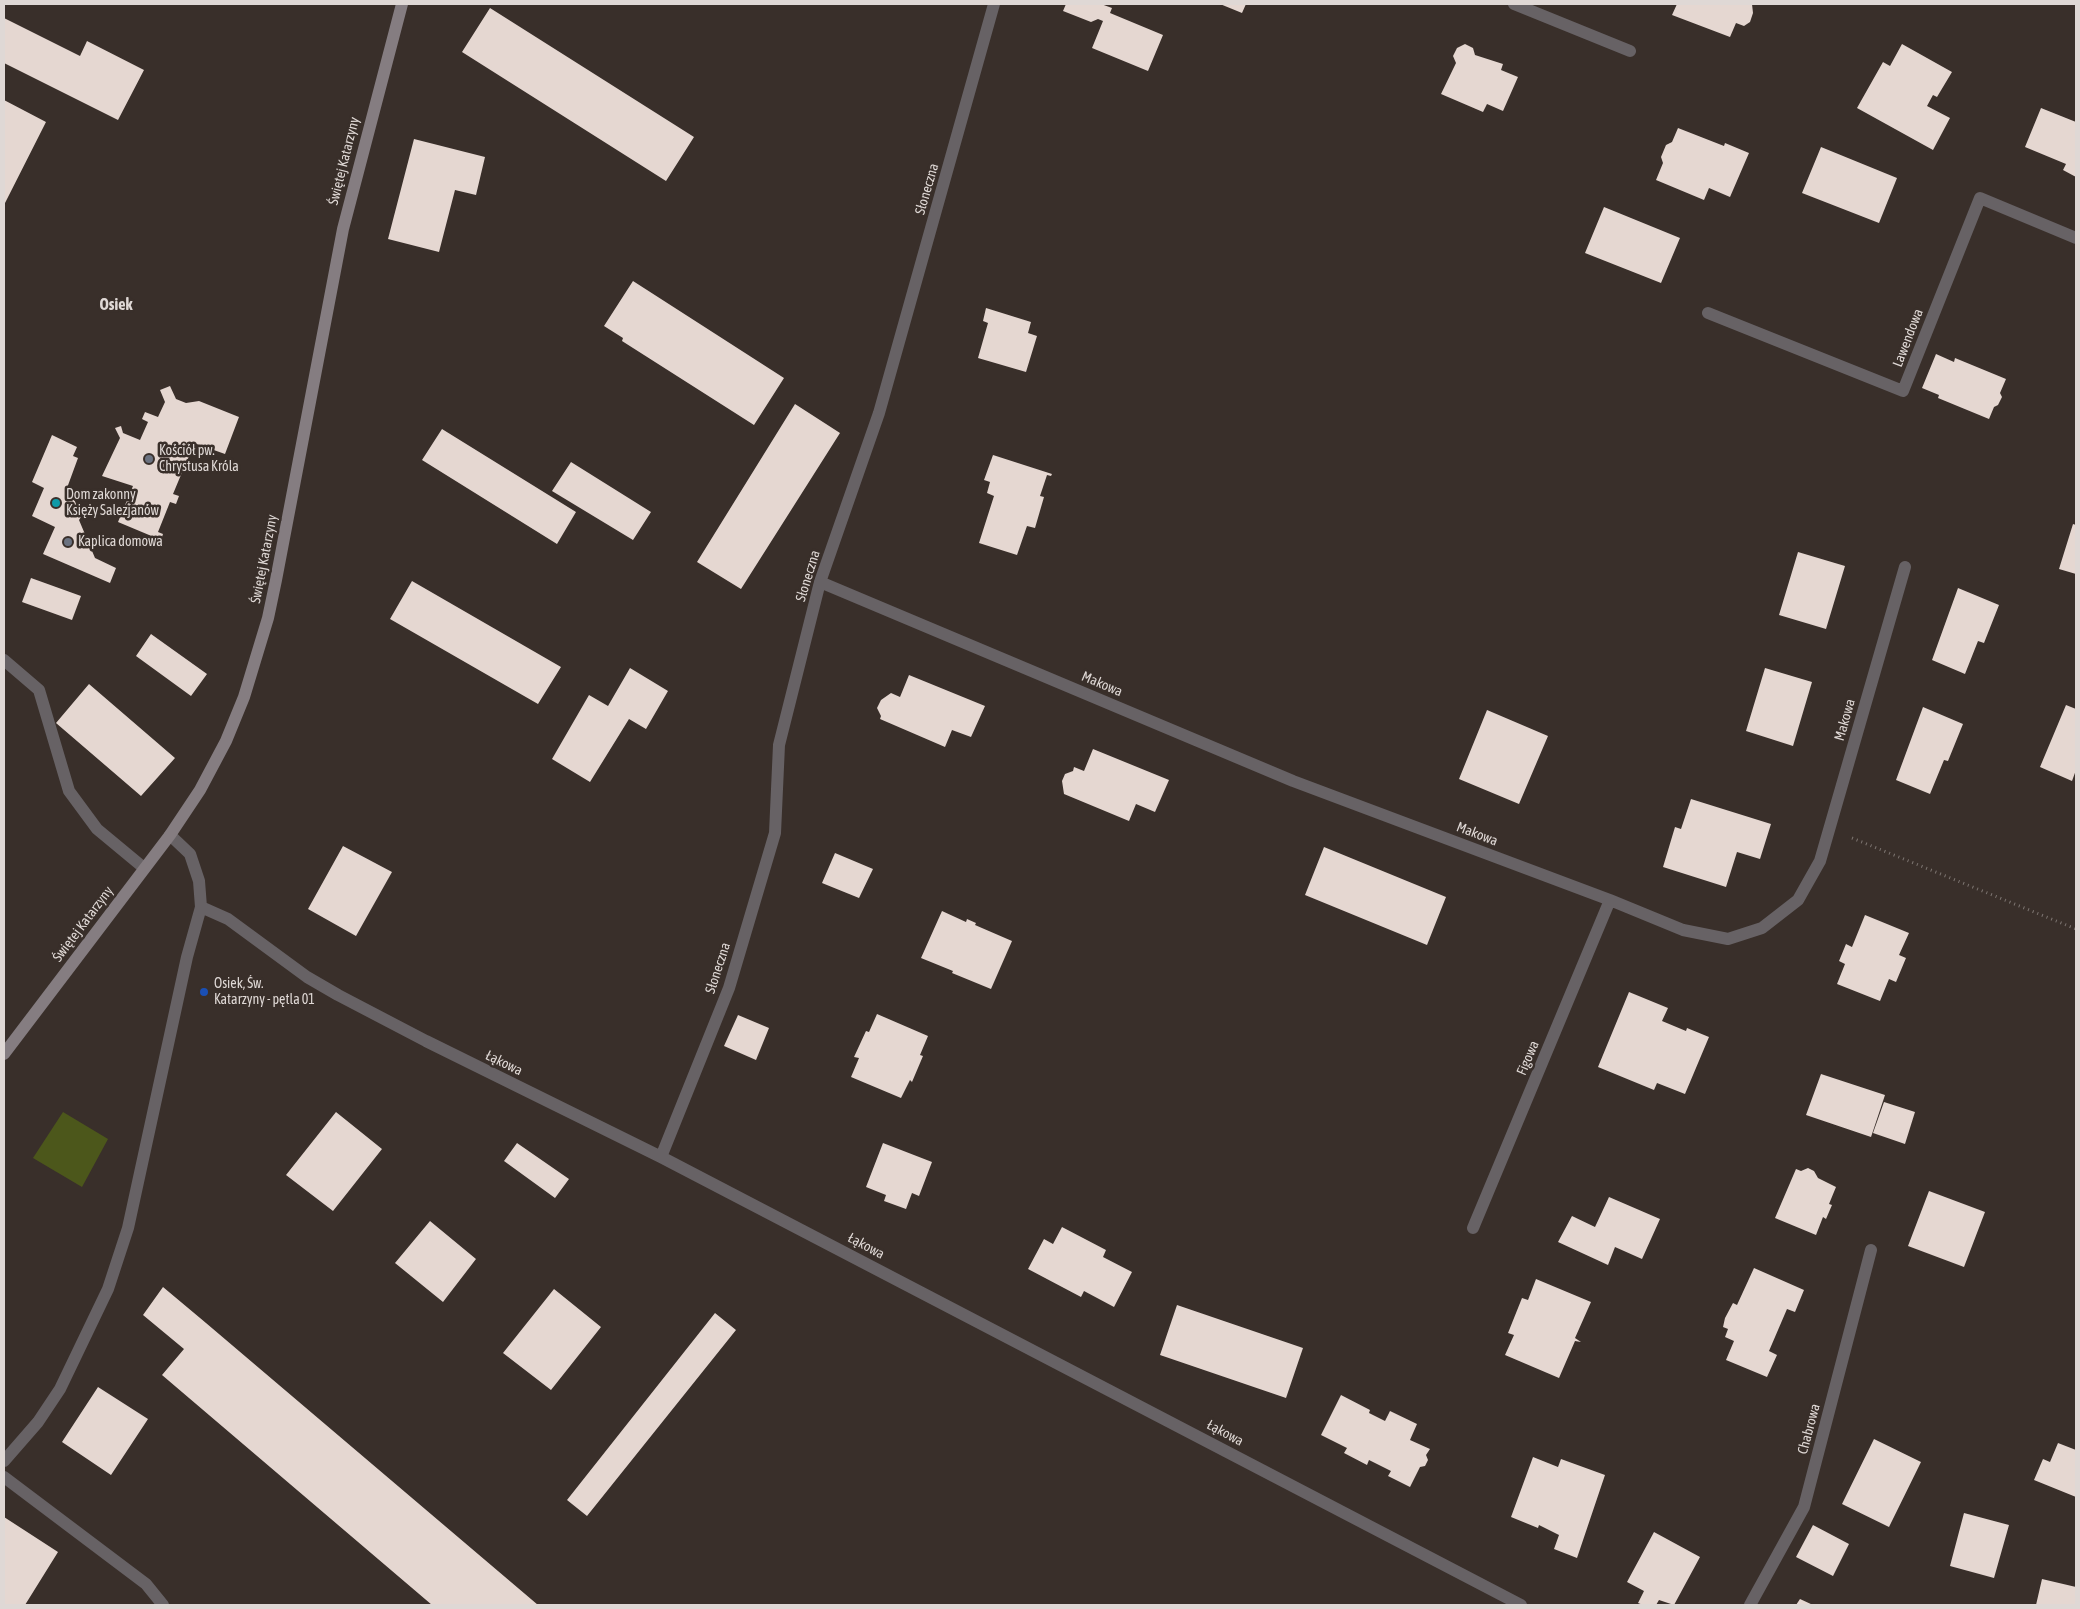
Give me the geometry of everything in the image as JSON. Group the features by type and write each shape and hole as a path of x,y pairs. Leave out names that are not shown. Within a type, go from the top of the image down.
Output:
{"street":[{"name":"Świętej Katarzyny","path":"4,1054 170,835 200,790 226,741 244,697 268,618 343,229 402,4"},
{"name":"Słoneczna","path":"661,1157 729,988 775,833 778,745 820,582 879,413 994,4"},
{"path":"1514,4 1630,51"},
{"name":"Lawendowa","path":"1708,313 1903,391 1980,198 2076,238"},
{"name":"Makowa","path":"820,582 1293,781 1692,932 1728,939 1762,928 1798,900 1820,861 1905,567"},
{"path":"4,660 39,690 69,791 97,829 144,868"},
{"path":"4,1461 38,1422 60,1389 108,1289 128,1228 187,957 201,907 199,881 190,854 170,835"},
{"name":"Figowa","path":"1474,1228 1610,900"},
{"name":"Łąkowa","path":"201,907 228,919 307,977 426,1042 661,1157 1521,1605"},
{"name":"Chabrowa","path":"1750,1605 1804,1507 1871,1250"},
{"path":"4,1477 146,1584 163,1605"}],"path":[{"path":"1829,828 2076,928"}],"green space":[{"path":"63,1112 108,1139 82,1187 33,1158"}],"building":[{"path":"1066,4 1101,4 1112,8 1110,13 1163,35 1148,71 1092,48 1103,21 1098,19 1091,22 1063,11"},
{"path":"1220,4 1246,4 1242,13"},
{"path":"1677,4 1752,4 1753,13 1750,22 1744,26 1736,23 1730,37 1672,15"},
{"path":"490,8 694,137 666,181 462,52"},
{"path":"4,18 80,56 87,41 144,70 118,120 4,63"},
{"path":"1465,44 1473,48 1475,55 1503,64 1501,70 1518,77 1503,111 1487,104 1483,112 1441,94 1456,63 1453,56 1457,48"},
{"path":"1902,44 1952,72 1937,97 1933,95 1927,106 1950,118 1933,150 1857,108 1883,62 1890,66"},
{"path":"4,100 46,122 4,205"},
{"path":"2041,108 2076,122 2076,177 2063,170 2066,164 2025,147"},
{"path":"1678,128 1724,146 1725,143 1749,153 1730,197 1709,188 1704,200 1656,180 1663,163 1661,157 1666,145 1672,142"},
{"path":"414,139 485,157 476,195 455,190 439,252 388,239"},
{"path":"1821,147 1897,178 1879,223 1802,193"},
{"path":"1604,207 1680,238 1661,283 1585,253"},
{"path":"633,281 784,378 754,425 622,341 623,338 604,326"},
{"path":"986,308 1031,322 1028,333 1037,336 1026,372 978,358 988,323 983,321"},
{"path":"1936,354 1954,362 1955,358 2006,379 2000,393 2002,397 1998,405 1994,407 1989,419 1938,398 1939,395 1922,388"},
{"name":"Kościół pw. Chrystusa Króla","path":"170,386 176,399 186,403 199,401 239,417 225,454 194,443 186,464 191,466 188,472 183,470 173,494 179,496 176,504 170,502 158,532 163,534 161,540 118,522 133,486 102,476 120,438 115,428 121,426 123,433 140,440 148,422 142,419 145,412 158,417 165,402 160,390"},
{"path":"795,404 840,433 741,589 697,562"},
{"path":"442,429 576,512 557,544 422,460"},
{"name":"Dom zakonny Księży Salezjanów","path":"52,435 77,447 73,456 78,458 67,488 71,491 81,517 79,520 95,558 116,568 110,583 43,554 55,527 32,516 44,488 32,482"},
{"path":"993,455 1052,474 1051,476 1047,475 1040,496 1044,497 1035,528 1027,526 1017,555 979,543 994,496 987,493 990,482 984,480"},
{"path":"571,462 651,512 633,540 552,491"},
{"path":"2073,524 2076,525 2076,574 2059,569"},
{"path":"1798,552 1845,566 1826,629 1779,615"},
{"path":"31,578 81,596 72,620 22,602"},
{"path":"412,581 561,667 538,704 390,619"},
{"path":"1958,588 1999,605 1984,643 1978,641 1965,674 1932,660"},
{"path":"151,634 207,674 191,696 136,656"},
{"path":"630,668 668,691 646,729 629,719 590,782 552,759 589,695 608,706"},
{"path":"1765,668 1812,682 1793,746 1746,731"},
{"path":"909,675 985,706 971,737 952,730 945,747 880,719 881,716 877,708 881,700 891,693 900,697"},
{"path":"89,684 175,758 141,796 56,723"},
{"path":"2066,705 2076,709 2076,770 2072,781 2040,767"},
{"path":"1923,707 1963,724 1948,761 1944,760 1930,794 1896,780"},
{"path":"1487,710 1548,736 1519,804 1459,779"},
{"path":"1093,749 1169,780 1155,812 1136,804 1129,821 1064,794 1062,781 1065,774 1073,771 1074,767 1084,771"},
{"path":"1691,799 1771,824 1760,859 1737,852 1726,887 1663,867 1675,827 1681,829"},
{"path":"343,846 392,872 356,936 308,909"},
{"path":"1324,847 1446,897 1427,945 1305,895"},
{"path":"835,853 873,869 859,898 822,883"},
{"path":"942,911 966,922 967,919 976,923 975,925 1012,941 991,989 921,958"},
{"path":"1865,915 1909,933 1899,955 1906,958 1896,982 1889,979 1880,1001 1837,984 1845,964 1839,961 1846,944 1852,947"},
{"path":"1629,992 1668,1008 1662,1021 1686,1031 1687,1028 1709,1037 1685,1094 1657,1083 1654,1090 1598,1067"},
{"path":"877,1014 928,1036 920,1055 923,1056 912,1082 910,1080 901,1098 851,1077 859,1058 854,1057 866,1031 869,1032"},
{"path":"738,1015 769,1028 756,1060 724,1046"},
{"path":"1821,1074 1885,1095 1871,1137 1806,1115"},
{"path":"1884,1102 1915,1112 1905,1144 1873,1133"},
{"path":"336,1112 382,1149 333,1211 286,1175"},
{"path":"517,1143 569,1179 555,1198 504,1161"},
{"path":"883,1143 932,1162 919,1196 912,1193 906,1209 884,1201 886,1195 866,1187"},
{"path":"1808,1168 1814,1171 1818,1178 1836,1187 1829,1204 1832,1205 1826,1219 1823,1217 1816,1235 1775,1218 1796,1169 1801,1171"},
{"path":"1929,1191 1985,1212 1964,1267 1908,1246"},
{"path":"1609,1197 1660,1219 1642,1259 1615,1247 1608,1265 1558,1242 1572,1216 1595,1227"},
{"path":"430,1221 476,1259 443,1302 395,1263"},
{"path":"1062,1227 1106,1250 1103,1257 1132,1272 1114,1307 1084,1291 1081,1297 1028,1269 1044,1239 1053,1244"},
{"path":"1754,1268 1804,1290 1795,1312 1787,1309 1769,1351 1777,1355 1767,1377 1726,1360 1734,1341 1725,1337 1728,1329 1723,1327 1725,1318 1733,1303 1737,1305"},
{"path":"1536,1279 1591,1302 1575,1338 1581,1342 1575,1341 1559,1378 1505,1355 1514,1335 1508,1333 1522,1298 1528,1300"},
{"path":"163,1287 538,1605 432,1605 162,1375 184,1349 143,1315"},
{"path":"554,1289 601,1327 551,1390 503,1353"},
{"path":"1177,1305 1303,1348 1286,1398 1160,1355"},
{"path":"715,1313 736,1330 587,1516 567,1500"},
{"path":"98,1387 148,1419 111,1475 62,1442"},
{"path":"1341,1395 1370,1410 1369,1413 1385,1421 1390,1411 1417,1424 1410,1440 1430,1449 1426,1455 1428,1460 1425,1466 1420,1467 1410,1487 1388,1476 1391,1471 1369,1460 1367,1465 1344,1453 1347,1448 1321,1435"},
{"path":"1874,1439 1921,1462 1889,1527 1842,1504"},
{"path":"2058,1443 2076,1450 2076,1497 2034,1480 2043,1459 2050,1462"},
{"path":"1533,1457 1558,1467 1561,1459 1605,1475 1577,1558 1554,1549 1559,1535 1539,1525 1538,1528 1511,1517"},
{"path":"1964,1513 2009,1525 1994,1578 1950,1566"},
{"path":"4,1517 58,1552 25,1605 4,1605"},
{"path":"1813,1525 1849,1544 1833,1576 1796,1557"},
{"path":"1654,1532 1700,1557 1674,1605 1659,1600 1656,1605 1638,1603 1644,1591 1627,1582"},
{"path":"2042,1579 2076,1587 2076,1605 2036,1605"},
{"path":"1800,1599 1813,1605 1796,1605"}],"place":[{"name":"Kościół pw. Chrystusa Króla","path":"149,459"},
{"name":"Dom zakonny Księży Salezjanów","path":"56,503"},
{"name":"Kaplica domowa","path":"68,542"},
{"name":"Osiek, Św. Katarzyny - pętla 01","path":"204,992"}],"district":[{"name":"Osiek","path":"116,305"}]}
